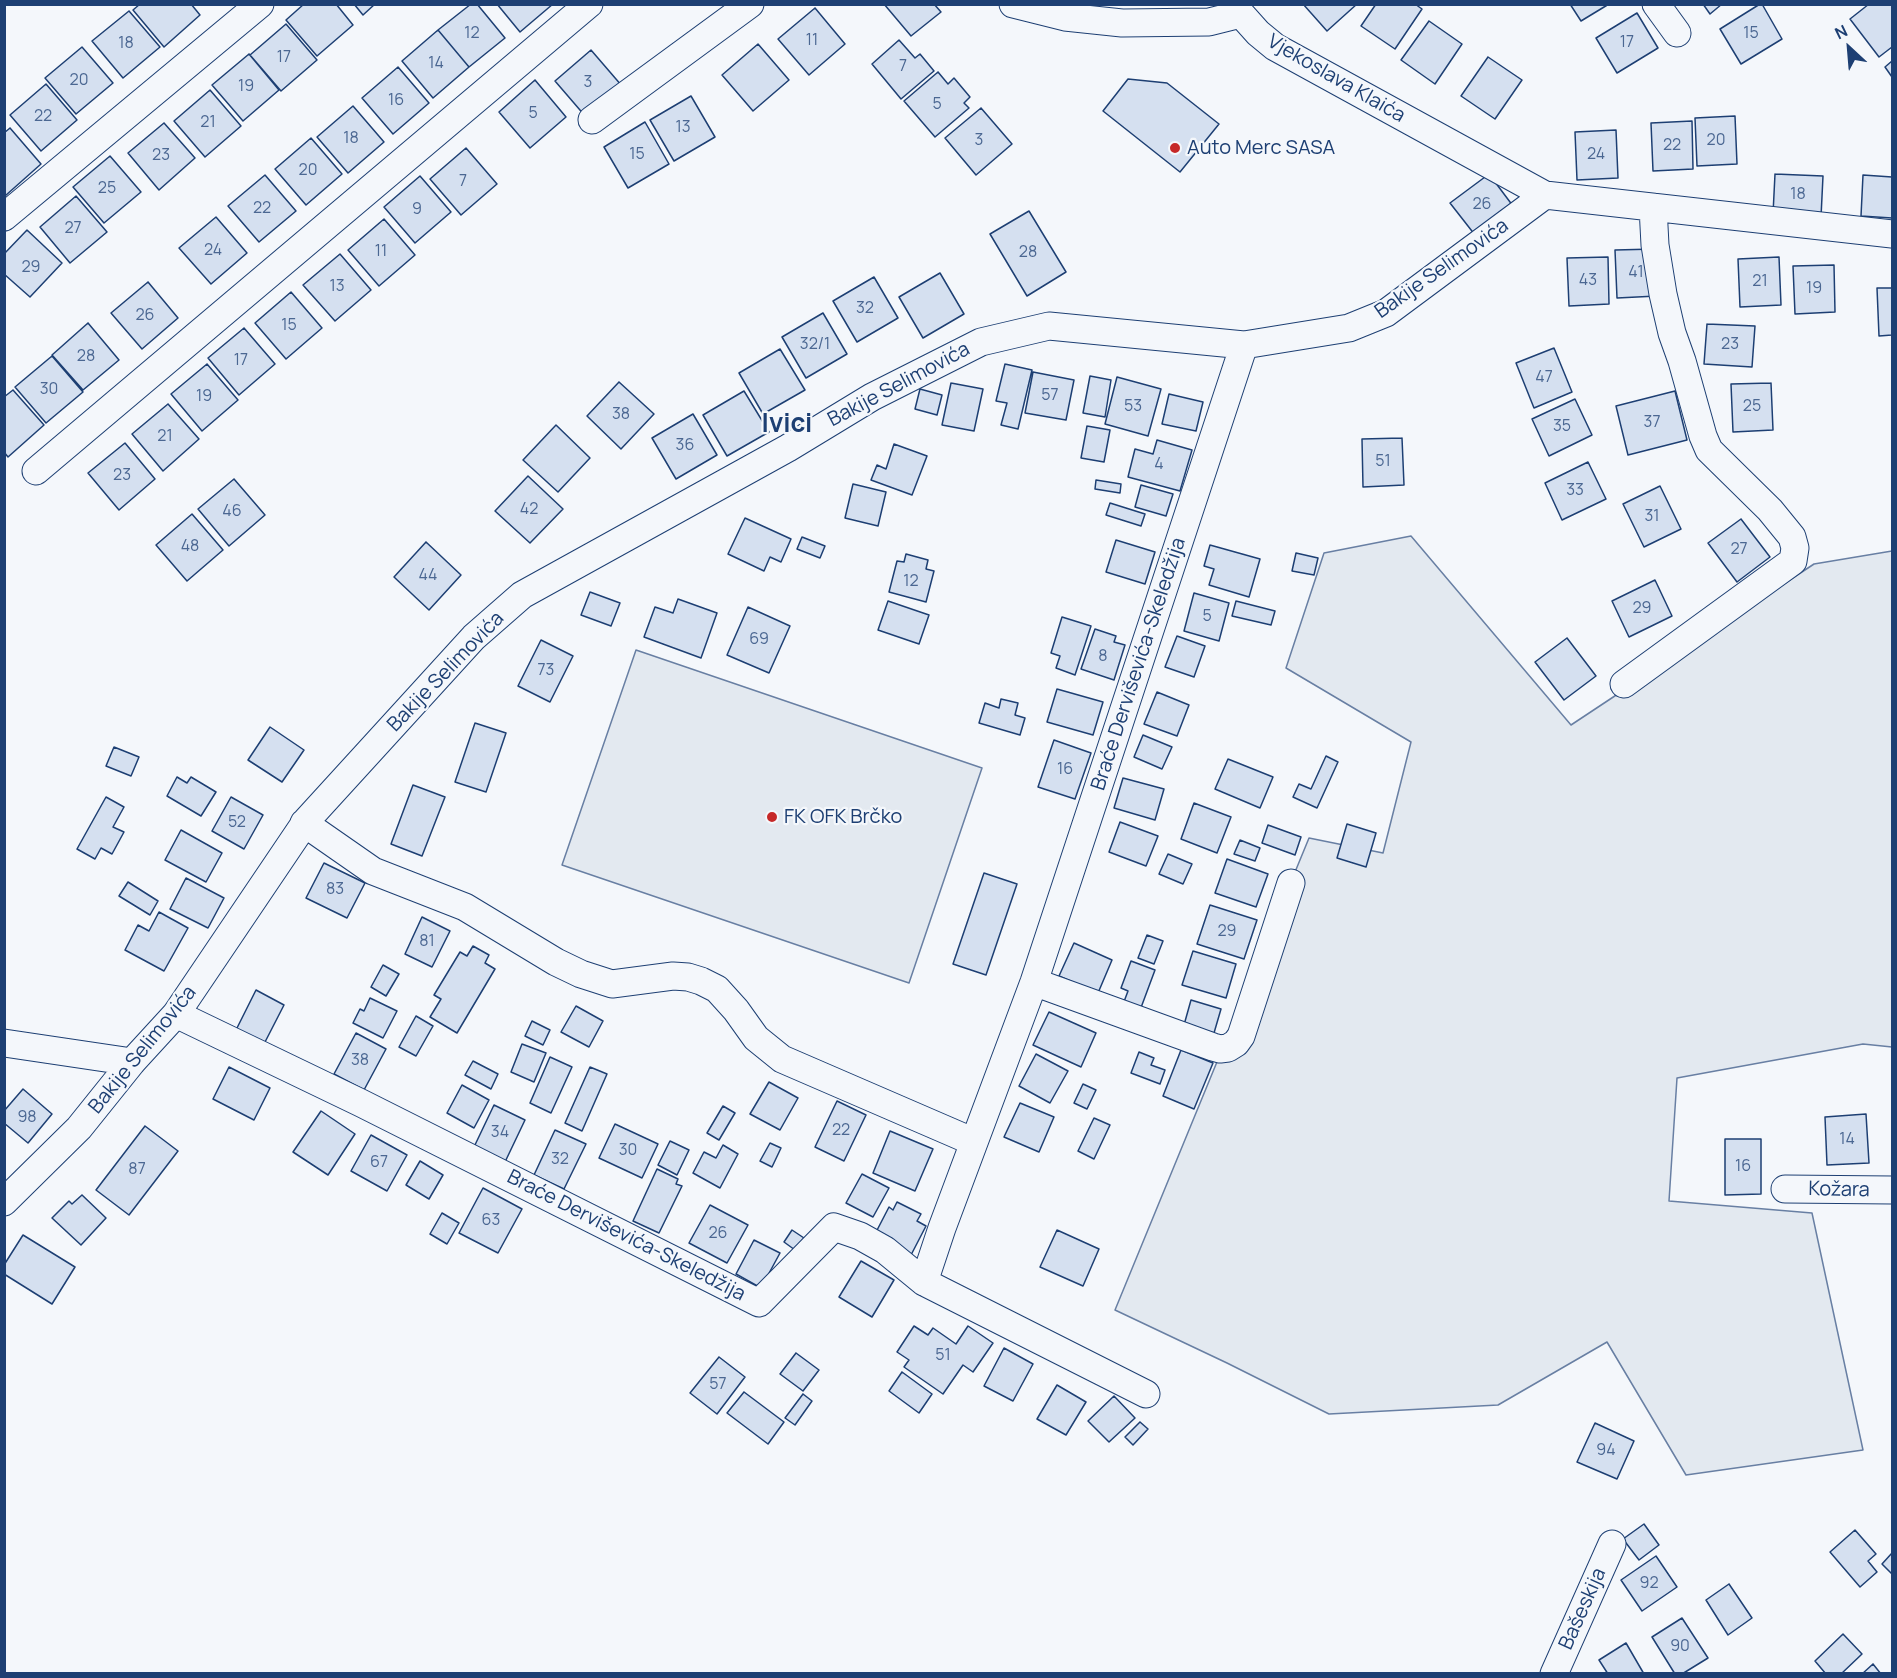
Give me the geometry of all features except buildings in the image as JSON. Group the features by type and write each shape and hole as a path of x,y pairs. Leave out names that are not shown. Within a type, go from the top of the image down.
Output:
{"street":[{"path":"4,217 260,4"},
{"path":"36,471 589,4"},
{"path":"592,120 750,4"},
{"name":"Vjekoslava Klaića","path":"1013,4 1065,17 1122,23 1209,22 1247,9 1258,33 1275,47 1545,195"},
{"path":"1656,4 1677,33"},
{"path":"1545,195 1893,234"},
{"name":"Bakije Selimovića","path":"4,1202 79,1128 132,1062 176,1014 304,823 474,637 522,595 788,448 873,397 953,354 981,342 1048,326 1244,345 1349,328 1386,313 1545,195"},
{"path":"1624,684 1793,561 1795,548 1792,537 1770,510 1709,450 1706,443 1672,333 1663,294 1654,245 1653,207"},
{"name":"Braće Derviševića-Skeledžija","path":"176,1014 361,1103 759,1303 834,1227 860,1236 885,1250 924,1282 1034,982 1244,345"},
{"path":"304,823 373,871 465,907 556,962 581,974 612,984 673,976 701,981 717,989 756,1038 782,1059 974,1142"},
{"path":"1034,982 1214,1047 1228,1048 1241,1036 1291,883"},
{"path":"4,1043 132,1062"},
{"name":"Kožara","path":"1785,1189 1893,1190"},
{"path":"924,1282 1146,1394"},
{"name":"Bašeskija","path":"1554,1674 1612,1544"}],"shaded area":[{"path":"1411,536 1571,725 1814,564 1892,551 1892,1047 1863,1044 1677,1078 1669,1201 1812,1213 1863,1450 1686,1475 1607,1342 1498,1405 1329,1414 1115,1310 1309,838 1383,853 1411,742 1286,668 1324,553"},
{"name":"FK OFK Brčko","path":"636,650 982,768 909,983 562,865"}],"place":[{"name":"Auto Merc SASA","path":"1175,148"},
{"name":"FK OFK Brčko","path":"772,817"}],"district":[{"name":"Ivici","path":"787,425"}]}
